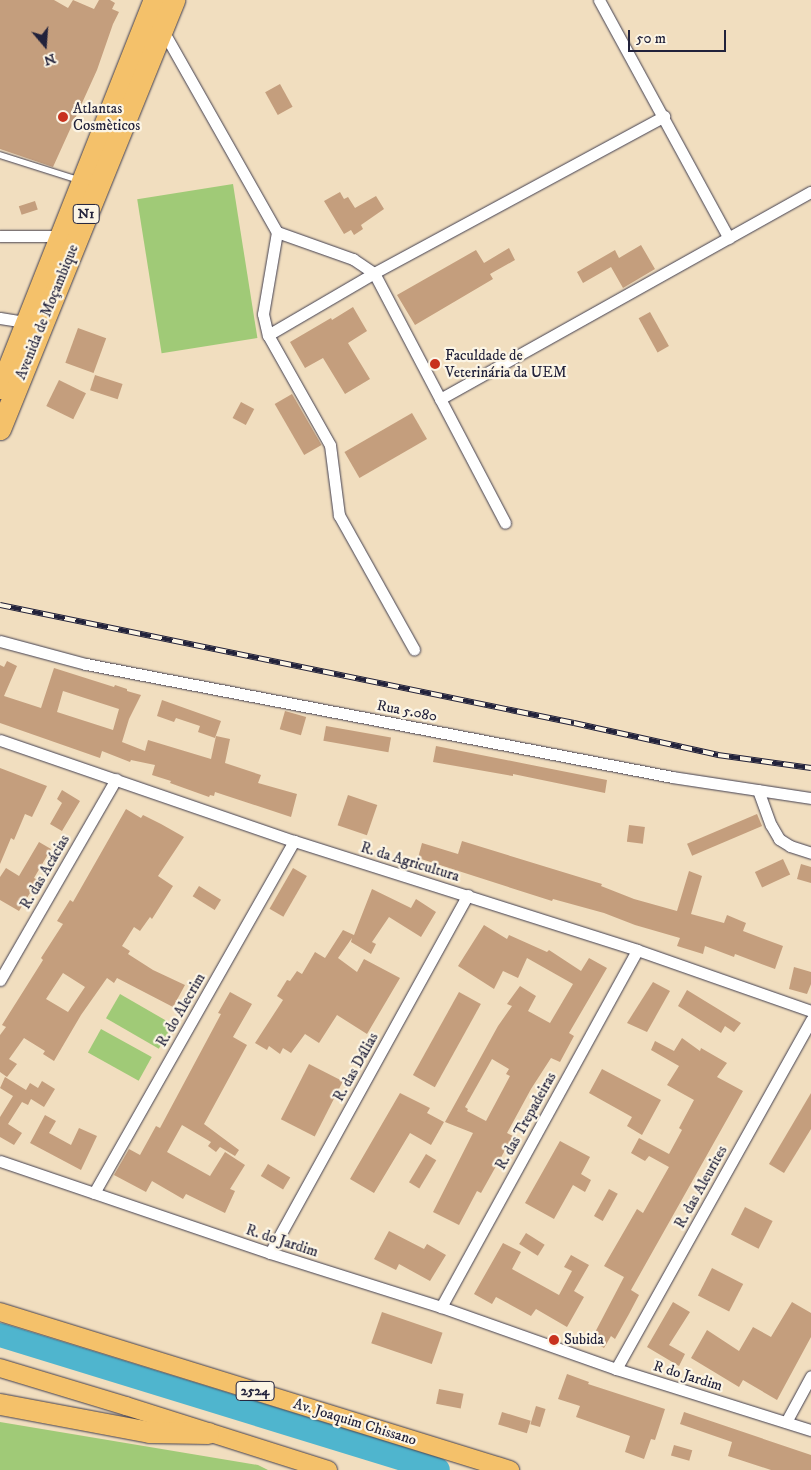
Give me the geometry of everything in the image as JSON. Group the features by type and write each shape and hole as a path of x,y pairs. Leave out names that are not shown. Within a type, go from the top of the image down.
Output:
{"highway":[{"path":"0,388 154,0"},
{"name":"Avenida de Moçambique","path":"0,429 174,0"},
{"path":"0,1404 149,1432 208,1433"}],"main road":[{"name":"Av. Joaquim Chissano","path":"0,1312 510,1470"},
{"path":"0,1368 328,1470"}],"street":[{"path":"599,0 729,238"},
{"path":"162,29 277,232 263,314 268,336 330,445 339,515 414,649"},
{"path":"268,336 374,273 664,116"},
{"path":"440,399 811,192"},
{"path":"277,232 353,259 374,273 505,523"},
{"path":"0,236 61,236"},
{"path":"0,318 26,322"},
{"name":"Rua 5.080","path":"0,641 86,664 662,775 811,798"},
{"name":"R. da Agricultura","path":"0,740 294,841 637,950 811,1011"},
{"name":"R. das Acácias","path":"0,980 116,779"},
{"path":"758,790 771,825 779,838 790,846 811,853"},
{"name":"R. do Alecrim","path":"94,1193 294,841"},
{"name":"R. das Dálias","path":"270,1253 468,895"},
{"name":"R. das Trepadeiras","path":"441,1307 637,950"},
{"name":"R. das Aleurites","path":"616,1369 811,1020"},
{"name":"R. do Jardim","path":"0,1161 270,1253 441,1307 556,1348"},
{"name":"R do Jardim","path":"556,1348 616,1369 811,1430"},
{"path":"786,1422 811,1376"}],"lane":[{"path":"0,155 81,180"}],"green space":[{"path":"233,184 257,338 162,353 137,199"},
{"path":"120,994 173,1024 159,1049 106,1018"},
{"path":"101,1029 152,1057 139,1081 88,1053"},
{"path":"0,1422 258,1465 268,1470 0,1470"}],"building":[{"path":"0,0 54,0 68,8 73,0 94,9 99,0 110,0 115,3 112,9 119,12 97,70 53,167 0,149"},
{"path":"280,84 293,107 278,115 265,92"},
{"path":"340,192 344,199 348,197 355,208 376,196 384,209 361,225 363,229 354,235 351,230 344,234 324,201"},
{"path":"35,201 38,210 22,215 19,206"},
{"path":"641,245 655,269 623,288 611,267 583,283 577,272 615,250 619,258"},
{"path":"509,248 515,260 490,274 493,279 415,325 397,295 476,250 484,263"},
{"path":"353,307 367,331 348,343 370,379 345,394 323,358 305,368 290,342"},
{"path":"650,312 669,346 658,352 639,318"},
{"path":"78,328 106,338 94,373 65,363"},
{"path":"95,375 123,384 118,399 90,390"},
{"path":"59,380 86,393 73,419 46,406"},
{"path":"292,394 322,445 304,455 275,404"},
{"path":"241,402 254,409 246,425 233,418"},
{"path":"412,413 427,439 359,478 344,452"},
{"path":"7,661 17,666 4,696 41,708 54,668 114,687 115,685 141,695 129,719 122,742 145,751 148,740 211,759 216,736 230,739 225,763 261,775 258,783 297,794 291,817 215,792 214,796 210,795 209,797 170,783 171,781 152,775 155,765 131,760 130,762 102,751 100,758 0,723 0,665 4,667","holes":["63,691 119,709 113,730 57,712"]},
{"path":"162,700 221,721 215,738 198,732 200,726 176,718 174,722 157,716"},
{"path":"285,711 306,717 301,735 280,729"},
{"path":"326,726 391,737 388,752 323,741"},
{"path":"436,746 607,780 605,793 513,774 513,776 433,762"},
{"path":"0,768 47,786 32,817 25,814 14,840 11,838 0,864"},
{"path":"62,790 80,801 62,831 50,824 62,803 57,799"},
{"path":"348,795 377,805 367,835 338,825"},
{"path":"126,809 141,818 143,815 184,837 158,876 173,886 152,919 150,917 140,931 134,927 122,946 130,951 128,954 153,970 185,985 173,1007 117,978 114,983 107,978 81,1015 54,1061 43,1054 45,1051 24,1038 9,1059 17,1064 7,1077 0,1072 0,1035 6,1027 2,1025 63,924 57,921 70,900 73,902","holes":["63,973 85,987 68,1012 46,999"]},
{"path":"757,814 762,826 692,856 687,844"},
{"path":"629,825 645,827 643,844 627,842"},
{"path":"462,841 602,884 601,886 634,899 677,911 689,871 702,876 691,914 724,923 727,915 746,923 743,931 783,946 775,969 735,954 734,957 705,946 703,954 677,946 680,938 635,925 604,913 553,899 552,901 418,858 422,843 458,854"},
{"path":"39,842 51,849 34,878 38,880 19,911 0,900 0,877 6,868 19,876"},
{"path":"783,859 790,874 762,888 755,872"},
{"path":"801,864 811,867 811,883 797,879"},
{"path":"293,868 307,876 283,917 270,909"},
{"path":"199,886 221,900 215,910 193,896"},
{"path":"372,889 411,908 416,899 436,912 421,937 389,917 372,942 376,944 371,954 351,942 352,938 338,958 357,972 364,959 400,978 367,1034 337,1015 319,1043 305,1034 291,1053 283,1048 280,1054 269,1046 267,1050 255,1043 283,1000 277,996 287,980 290,981 297,971 302,974 315,952 325,958 343,930 354,935"},
{"path":"484,925 507,939 509,935 547,952 549,950 581,971 589,958 607,968 569,1033 574,1036 560,1062 551,1058 531,1089 507,1133 513,1136 481,1193 477,1191 459,1225 433,1212 473,1133 445,1122 498,1026 512,1006 507,1004 520,986 536,996 528,1011 550,1023 573,984 527,958 518,978 503,971 494,989 458,966","holes":["492,1059 509,1069 506,1074 510,1076 486,1121 467,1111 468,1109 465,1107"]},
{"path":"794,967 811,972 811,984 807,994 789,989"},
{"path":"653,982 670,991 647,1032 627,1023"},
{"path":"687,990 741,1023 734,1032 725,1026 721,1033 678,1006"},
{"path":"230,992 252,1004 233,1037 247,1045 204,1124 239,1150 235,1156 220,1147 216,1152 208,1146 211,1142 182,1125 167,1152 210,1176 225,1152 245,1165 230,1189 235,1191 225,1213 186,1194 183,1199 152,1181 146,1192 114,1175 129,1149 140,1155 156,1126 160,1128 221,1014 218,1013"},
{"path":"459,992 481,1004 435,1087 413,1075"},
{"path":"682,1038 700,1051 701,1048 727,1063 717,1077 743,1091 631,1290 639,1295 629,1314 615,1339 611,1336 604,1348 591,1340 624,1277 604,1266 637,1209 643,1213 669,1167 649,1156 645,1161 631,1153 639,1138 669,1154 682,1130 679,1128 694,1100 667,1085 679,1066 651,1050 655,1041 674,1051"},
{"path":"309,1064 343,1081 315,1136 281,1119"},
{"path":"602,1069 661,1100 642,1135 627,1126 632,1117 589,1093"},
{"path":"5,1077 26,1090 30,1083 38,1088 42,1081 55,1089 44,1107 31,1099 28,1105 22,1102 8,1124 22,1133 14,1145 0,1137 0,1117 13,1096 0,1088"},
{"path":"400,1093 430,1108 427,1113 444,1122 431,1145 410,1133 374,1193 350,1179"},
{"path":"811,1093 811,1129 784,1173 769,1164"},
{"path":"45,1115 56,1121 49,1133 71,1145 79,1128 97,1136 81,1170 30,1143"},
{"path":"560,1141 590,1157 581,1174 591,1180 585,1192 573,1185 554,1219 525,1203"},
{"path":"426,1154 436,1160 419,1188 409,1182"},
{"path":"268,1164 290,1177 283,1189 261,1176"},
{"path":"609,1189 618,1194 603,1221 594,1216"},
{"path":"745,1207 773,1221 759,1249 731,1235"},
{"path":"389,1231 424,1249 427,1244 446,1255 430,1281 399,1264 396,1270 374,1259"},
{"path":"526,1233 545,1245 538,1256 519,1244"},
{"path":"503,1243 521,1252 512,1269 559,1295 572,1271 564,1267 571,1255 589,1265 574,1291 584,1297 567,1327 536,1309 531,1316 496,1297 492,1304 474,1294"},
{"path":"712,1268 743,1284 729,1312 698,1296"},
{"path":"673,1302 690,1312 669,1345 685,1354 679,1366 647,1347"},
{"path":"792,1302 811,1313 811,1337 777,1400 743,1380 739,1387 691,1358 707,1330 739,1351 753,1327 771,1337"},
{"path":"382,1312 443,1333 432,1364 371,1343"},
{"path":"567,1374 589,1382 588,1384 665,1409 655,1440 651,1439 644,1459 625,1452 630,1436 576,1417 580,1406 558,1399"},
{"path":"439,1389 464,1394 461,1408 436,1404"},
{"path":"536,1406 546,1409 540,1427 530,1424"},
{"path":"502,1412 531,1421 527,1433 498,1424"},
{"path":"684,1412 811,1455 811,1470 771,1470 728,1456 732,1442 680,1424"},
{"path":"674,1445 692,1450 689,1461 671,1456"}],"waterway":[{"path":"0,1335 438,1470"}],"railway":[{"path":"0,605 574,723 718,755 811,768"}],"place":[{"name":"Atlantas Cosmèticos","path":"63,117"},
{"name":"Faculdade de Veterinária da UEM","path":"435,364"},
{"name":"Subida","path":"554,1340"}]}
